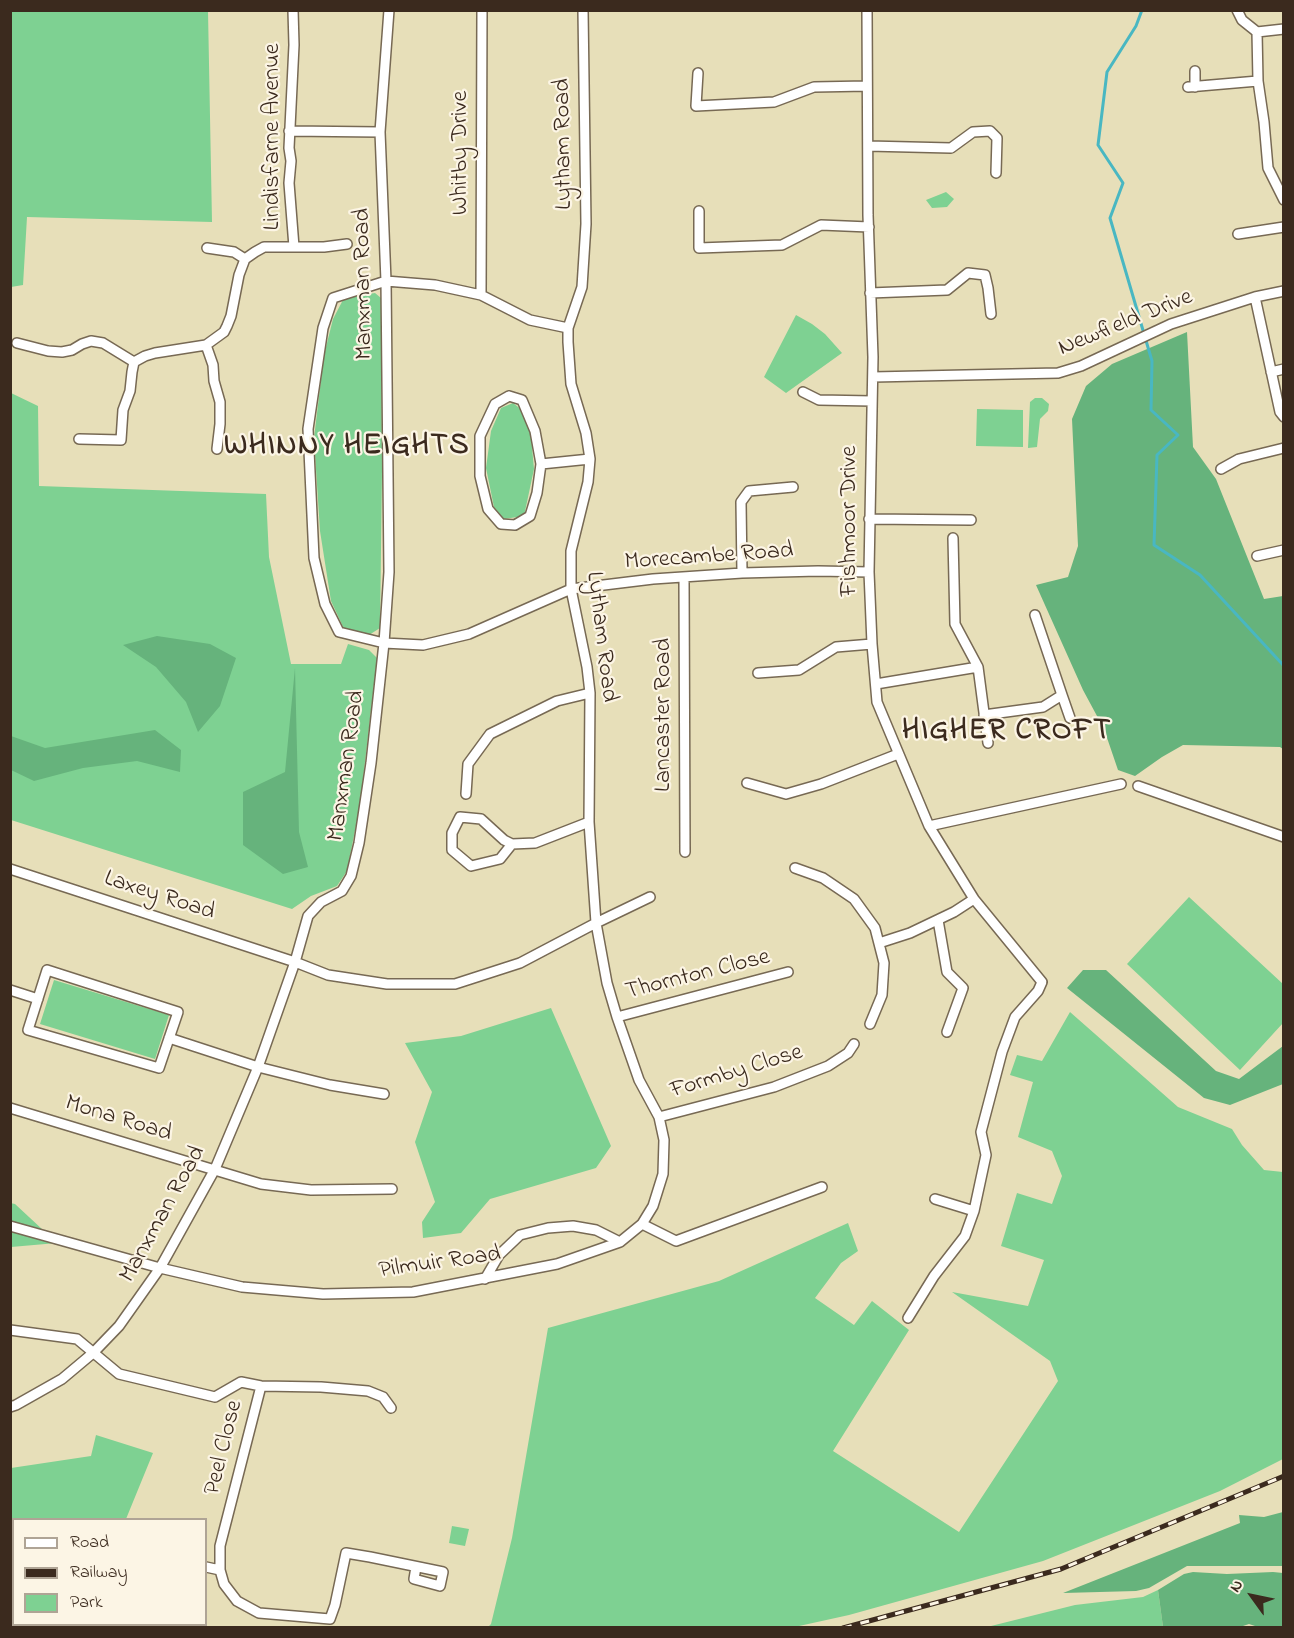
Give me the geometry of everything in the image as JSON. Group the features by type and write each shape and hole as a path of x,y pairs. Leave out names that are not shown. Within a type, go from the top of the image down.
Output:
{"street":[{"name":"Lindisfarne Avenue","path":"206,345 224,332 227,326 245,259 264,247 294,247 289,183 293,10"},
{"name":"Manxman Road","path":"10,1407 62,1379 93,1353 119,1326 160,1268 214,1169 258,1067 295,962 308,916 321,902 342,891 351,876 359,843 371,763 389,572 386,282 380,132 389,10"},
{"name":"Whitby Drive","path":"481,295 482,10"},
{"name":"Lytham Road","path":"583,10 586,224 582,287 568,328 570,384 586,433 590,459 588,482 571,551 571,589 590,693 589,822 596,923 607,983 617,1017 639,1080 659,1117 664,1140 663,1174 653,1206 642,1224"},
{"name":"Fishmoor Drive","path":"867,10 873,377 869,572 877,702 929,826 974,899 1041,980 1038,991 1015,1017 1002,1052 981,1132 986,1155 974,1211"},
{"path":"1237,10 1242,20 1257,32 1284,29"},
{"path":"1257,32 1258,81 1268,168 1284,200"},
{"path":"1195,71 1192,87 1258,81"},
{"path":"698,73 696,106 774,102 814,87 867,86"},
{"path":"289,131 380,132"},
{"path":"868,147 951,148 973,132 990,131 997,138 996,173"},
{"path":"1272,176 1284,175"},
{"path":"699,211 699,248 782,244 821,225 869,227"},
{"path":"1238,234 1284,227"},
{"path":"294,247 347,244"},
{"name":"Lindisfarne Avenue","path":"207,248 234,252 245,259"},
{"path":"870,293 946,290 968,273 985,275 991,314"},
{"path":"386,282 435,285 481,295 530,320 568,328"},
{"name":"Morecambe Road","path":"386,282 333,298 323,328 308,429 314,558 325,604 339,632 384,643 423,645 469,634 571,589 653,579 741,573 869,572"},
{"name":"Newfield Drive","path":"873,377 1058,373 1081,366 1171,324 1255,297 1284,291"},
{"path":"1255,297 1280,412 1284,417"},
{"path":"17,343 62,352 92,341 103,343 134,363"},
{"path":"79,439 121,440 123,410 130,391 134,363 155,353 206,345 213,365 214,381 220,402 217,448"},
{"path":"1271,372 1284,369"},
{"path":"803,392 819,400 872,401"},
{"path":"509,396 522,400 535,431 541,464 537,493 530,516 515,525 501,524 488,509 480,476 480,436 495,404 509,396"},
{"path":"1221,469 1239,459 1284,448"},
{"path":"541,464 590,459"},
{"path":"741,573 741,502 749,491 793,487"},
{"path":"869,519 971,520"},
{"path":"953,538 955,624 978,667 988,743"},
{"path":"1257,556 1284,550"},
{"name":"Lancaster Road","path":"684,577 685,852"},
{"path":"1035,615 1070,718"},
{"path":"758,673 799,670 836,647 872,644"},
{"path":"876,684 978,667"},
{"path":"466,794 468,764 490,734 557,701 590,693"},
{"path":"984,715 1043,707 1062,695"},
{"path":"747,783 786,794 821,784 898,754"},
{"path":"929,826 1121,784"},
{"path":"1138,786 1284,837"},
{"path":"512,844 500,859 471,866 452,850 452,833 459,817 481,819 504,840 512,844 536,843 589,822"},
{"path":"795,868 824,878 854,899 875,928 884,963 882,995 870,1024"},
{"name":"Laxey Road","path":"10,869 295,962 328,975 387,984 455,984 520,963 650,897"},
{"path":"879,943 910,933 954,912 974,899"},
{"path":"938,920 948,972 963,988 947,1032"},
{"path":"47,970 178,1012 169,1038 159,1068 28,1030 47,970"},
{"name":"Thornton Close","path":"617,1017 788,972"},
{"path":"10,990 38,999"},
{"path":"169,1038 258,1067 330,1085 384,1094"},
{"name":"Formby Close","path":"659,1117 774,1087 828,1066 848,1053 854,1044"},
{"name":"Mona Road","path":"10,1108 261,1184 311,1190 392,1189"},
{"path":"642,1224 676,1240 822,1187"},
{"path":"908,1318 934,1275 965,1236 974,1211 935,1199"},
{"name":"Pilmuir Road","path":"10,1226 160,1268 242,1287 323,1294 413,1292 557,1264 620,1242 642,1224"},
{"path":"484,1279 499,1255 520,1235 548,1228 573,1226 596,1230 620,1242"},
{"path":"10,1330 77,1339 119,1374 215,1397 241,1382 261,1386 321,1387 368,1391 383,1397 391,1408"},
{"name":"Peel Close","path":"261,1386 220,1546 220,1570 224,1584 237,1601 259,1613 330,1619 346,1553 417,1567"},
{"path":"207,1567 220,1570"}],"green space":[{"path":"11,10 208,11 212,222 27,217 23,285 11,287"},
{"path":"946,192 954,199 947,207 932,208 926,200"},
{"path":"375,293 381,298 380,628 369,635 344,629 331,601 320,531 314,438 324,355 333,319 344,298"},
{"path":"796,315 825,334 842,353 786,393 764,377"},
{"path":"1187,332 1193,447 1216,479 1264,599 1283,596 1283,749 1280,747 1183,745 1135,776 1118,770 1104,729 1083,690 1036,585 1068,577 1078,546 1072,419 1086,386 1112,364"},
{"path":"11,393 38,406 39,486 266,494 269,557 291,664 341,664 348,644 369,650 377,658 360,805 347,871 337,886 311,896 292,909 11,820"},
{"path":"1035,398 1042,398 1049,404 1048,411 1040,419 1037,447 1028,448 1030,402"},
{"path":"513,403 522,410 531,436 534,469 524,516 504,519 494,507 486,468 491,431 501,408"},
{"path":"977,409 1023,410 1023,447 976,446"},
{"path":"157,636 210,644 236,658 220,706 198,732 186,702 156,667 123,645"},
{"path":"295,668 299,832 308,867 283,874 243,845 243,792 285,772"},
{"path":"155,730 181,750 180,772 137,761 83,768 34,781 11,770 11,736 45,748"},
{"path":"1189,897 1283,984 1283,1023 1240,1070 1127,964"},
{"path":"1083,970 1106,970 1216,1071 1239,1079 1283,1046 1283,1084 1230,1105 1204,1098 1067,988"},
{"path":"54,980 169,1015 155,1059 40,1024"},
{"path":"551,1008 611,1146 596,1168 490,1199 461,1233 423,1238 422,1222 435,1202 415,1142 432,1092 405,1043 461,1036"},
{"path":"1070,1012 1178,1107 1232,1129 1242,1145 1264,1170 1283,1172 1283,1459 1220,1491 1043,1561 849,1615 790,1628 488,1627 491,1624 512,1538 548,1328 719,1281 848,1223 858,1251 841,1263 815,1298 854,1325 872,1301 909,1330 833,1451 959,1532 1058,1381 1050,1361 952,1292 1028,1306 1044,1260 1001,1246 1017,1193 1052,1204 1062,1176 1052,1151 1018,1137 1033,1082 1010,1075 1017,1055 1042,1061"},
{"path":"10,1203 15,1204 57,1243 11,1247"},
{"path":"96,1435 153,1453 126,1518 12,1518 11,1610 11,1468 91,1456"},
{"path":"1283,1512 1283,1566 1187,1566 1149,1588 1136,1591 1063,1593 1240,1523 1239,1515 1264,1517"},
{"path":"452,1526 469,1529 465,1546 449,1543"},
{"path":"1193,1572 1283,1573 1283,1627 1258,1627 1249,1624 1237,1628 1163,1627 1158,1590 1184,1574"},
{"path":"1158,1590 1163,1627 983,1628 1075,1605 1143,1597"}],"waterway":[{"path":"1142,10 1136,26 1107,72 1098,145 1123,183 1110,218 1152,361 1151,410 1178,435 1157,455 1154,545 1200,575 1284,666"}],"railway":[{"path":"843,1628 1061,1569 1284,1476"},
{"path":"18,1626 33,1628"}],"district":[{"name":"WHINNY HEIGHTS","path":"347,448"},
{"name":"HIGHER CROFT","path":"1007,733"}]}
